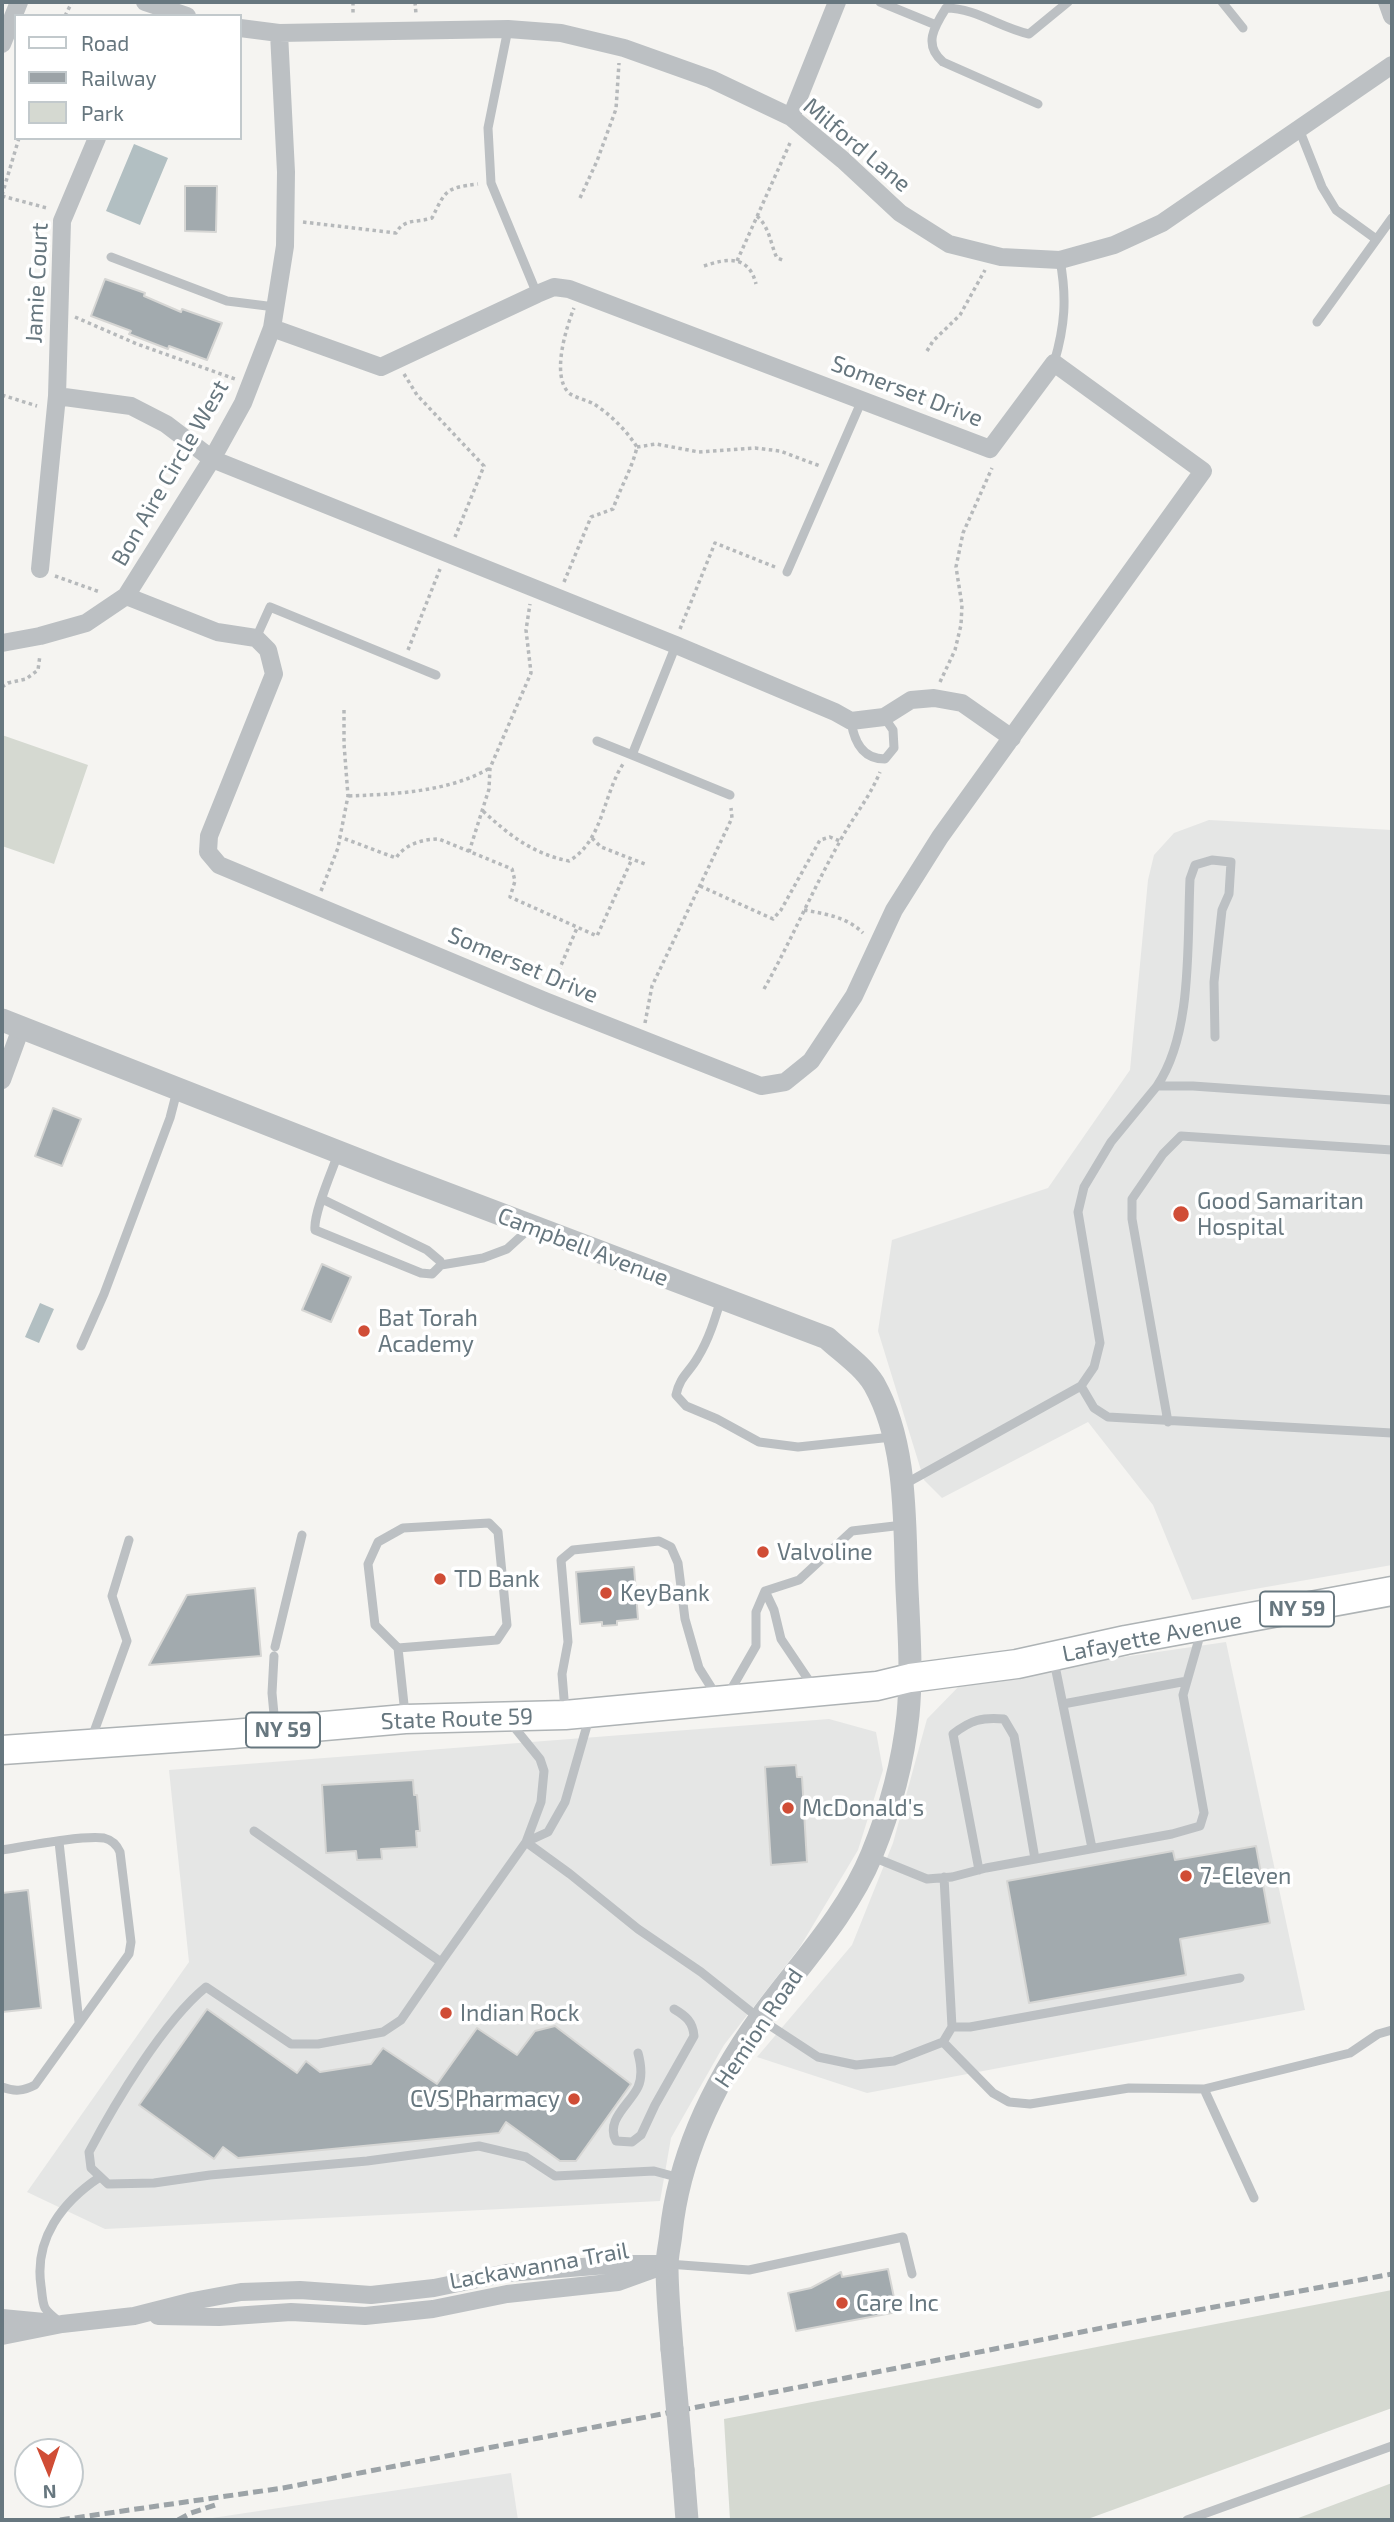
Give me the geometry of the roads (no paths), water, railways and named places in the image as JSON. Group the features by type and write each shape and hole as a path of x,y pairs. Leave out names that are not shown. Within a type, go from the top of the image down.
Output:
{"main road":[{"name":"Lafayette Avenue","path":"911,1678 1017,1664 1392,1591"},
{"name":"State Route 59","path":"2,1750 405,1719 507,1718 578,1713 877,1686 911,1678"}],"street":[{"path":"145,2 182,10"},
{"path":"791,117 837,2"},
{"path":"1387,2 1392,16"},
{"path":"2,44 14,14"},
{"name":"Milford Lane","path":"242,28 279,33 508,29 561,33 624,48 710,79 791,117 900,213 949,244 1001,257 1060,260 1114,245 1162,223 1392,65"},
{"name":"Bon Aire Circle West","path":"2,643 86,623 126,596 212,459 243,403 272,328 285,246 286,172 279,33"},
{"name":"Jamie Court","path":"40,569 56,405 62,221 96,140"},
{"name":"Somerset Drive","path":"256,638 268,650 274,674 209,836 208,852 219,865 545,1001 761,1086 785,1082 811,1061 854,996 894,910 940,837 1203,471 1054,363 990,449 580,293 554,287 381,367 272,328"},
{"path":"56,405 131,406 166,424 212,459 676,645 851,721 884,717 911,700 934,698 962,704 1012,738"},
{"path":"126,596 217,632 256,638"},
{"path":"2,1080 12,1024"},
{"name":"Campbell Avenue","path":"12,1024 531,1227 827,1338 873,1383 894,1436 903,1485 911,1678"},
{"name":"Hemion Road","path":"687,2520 667,2264 673,2210 688,2152 708,2105 730,2064 845,1904 871,1857 898,1771 908,1717 911,1678"},
{"name":"Lackawanna Trail","path":"2,2336 62,2324 134,2315 241,2292 300,2290 370,2294 434,2288 507,2273 620,2264 667,2264"},
{"name":"Lackawanna Trail","path":"2,2318 62,2324"}],"lane":[{"path":"880,2 936,25"},
{"path":"1038,104 943,62 934,55 932,44 936,25 946,8 959,8 1029,34 1068,2"},
{"path":"1222,2 1243,28"},
{"path":"508,29 488,128 491,183 537,293"},
{"path":"1299,129 1322,187 1336,210 1376,239"},
{"path":"1317,321 1392,218"},
{"path":"111,257 227,301 275,307"},
{"path":"1054,363 1066,310 1060,260"},
{"path":"787,572 862,400"},
{"path":"256,638 270,607 436,676"},
{"path":"632,755 676,645"},
{"path":"851,721 854,737 861,749 873,759 884,759 894,748 893,730 884,717"},
{"path":"597,741 730,795"},
{"path":"903,1485 1081,1386 1094,1367 1100,1343 1077,1212 1084,1187 1111,1142 1166,1073 1182,1020 1190,880 1195,865 1212,860 1231,862 1229,894 1222,910 1214,982 1215,1037"},
{"path":"1157,1086 1193,1086 1392,1100"},
{"path":"81,1346 170,1118 178,1089"},
{"path":"1168,1422 1132,1219 1132,1199 1163,1154 1181,1136 1392,1150"},
{"path":"339,1153 314,1230 421,1273 432,1274 441,1265 483,1258 507,1249 531,1227"},
{"path":"322,1199 427,1250 441,1265"},
{"path":"721,1299 698,1358 679,1381 676,1395 686,1406 759,1442 798,1447 894,1436"},
{"path":"1081,1386 1094,1408 1108,1417 1392,1433"},
{"path":"398,1648 497,1640 506,1625 498,1532 489,1522 403,1528 378,1542 368,1564 375,1625 398,1648 405,1719"},
{"path":"526,1842 548,1832 565,1801 578,1713 562,1674 568,1642 561,1560 573,1550 659,1541 671,1547 678,1563 685,1619 699,1668 722,1699 756,1646 756,1612 765,1591 799,1580 852,1531 904,1524"},
{"path":"275,1731 272,1693 274,1652 302,1535"},
{"path":"89,1745 127,1641 112,1596 130,1540"},
{"path":"765,1591 774,1610 781,1639 817,1692"},
{"path":"871,1857 927,1879 1172,1834 1200,1826 1203,1813 1183,1695 1202,1627"},
{"path":"1054,1656 1092,1848"},
{"path":"1063,1704 1187,1681"},
{"path":"507,1718 534,1748 544,1770 541,1802 526,1842 401,2020 383,2032 318,2044 291,2044 206,1987 186,2004 135,2076 89,2152 91,2168 108,2184 154,2183 210,2175 367,2161 480,2146 526,2157 555,2176 654,2171 682,2178"},
{"path":"979,1870 953,1734 968,1723 989,1718 1004,1718 1014,1736 1035,1859"},
{"path":"254,1831 441,1962"},
{"path":"2,1850 106,1838 117,1845 131,1942 129,1954 35,2085 24,2091 12,2091 2,2087"},
{"path":"59,1842 79,2022"},
{"path":"526,1842 760,2019 818,2057 856,2065 894,2061 943,2042 952,2027 944,1877"},
{"path":"952,2027 970,2027 1240,1978"},
{"path":"638,2053 642,2069 639,2085 616,2118 614,2127 613,2135 616,2141 622,2143 632,2142 641,2135 694,2036 693,2027 686,2016 674,2009"},
{"path":"943,2042 993,2093 1009,2102 1030,2104 1129,2088 1204,2089 1350,2053 1378,2034 1392,2030"},
{"path":"1204,2089 1254,2198"},
{"path":"62,2324 44,2307 38,2264 54,2222 63,2208 77,2193 100,2177"},
{"path":"667,2264 749,2270 903,2237 912,2274"},
{"path":"1187,2520 1392,2446"}],"railway":[{"path":"60,2520 283,2488 1392,2274"},
{"path":"178,2520 215,2505"}],"place":[{"name":"Good Samaritan Hospital","path":"1181,1214"},
{"name":"Bat Torah Academy","path":"364,1331"},
{"name":"Valvoline","path":"763,1552"},
{"name":"TD Bank","path":"440,1579"},
{"name":"KeyBank","path":"606,1593"},
{"name":"McDonald's","path":"788,1808"},
{"name":"7-Eleven","path":"1186,1876"},
{"name":"Indian Rock","path":"446,2013"},
{"name":"CVS Pharmacy","path":"574,2099"},
{"name":"Care Inc","path":"842,2303"}]}
